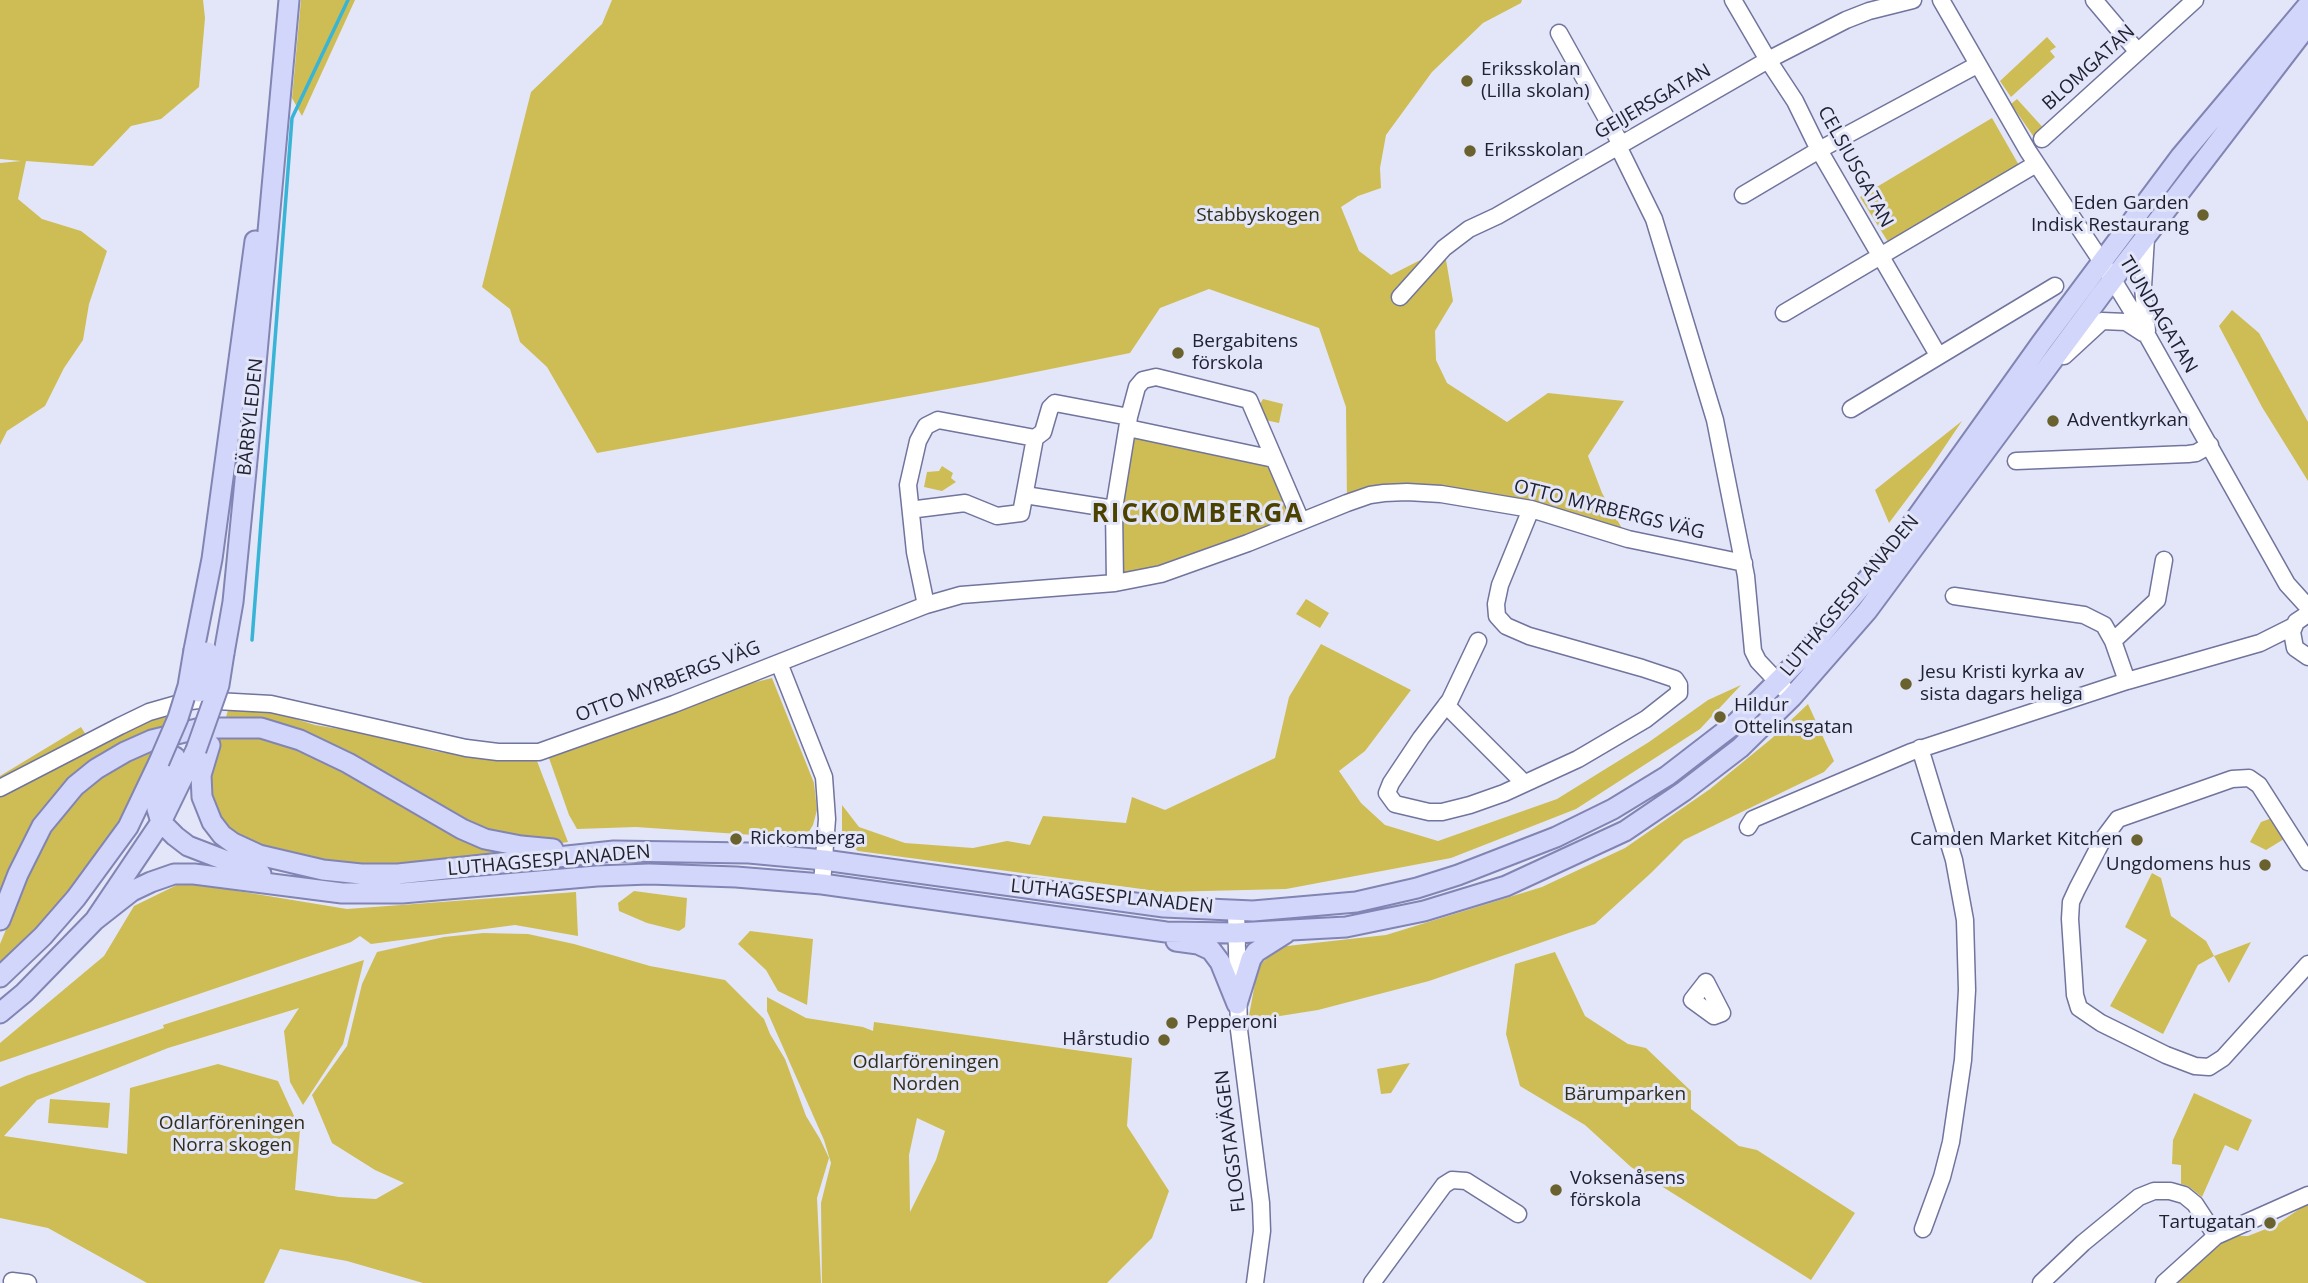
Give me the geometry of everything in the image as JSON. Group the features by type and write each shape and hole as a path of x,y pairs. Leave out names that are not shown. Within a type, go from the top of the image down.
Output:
{"main road":[{"name":"BÄRBYLEDEN","path":"95,920 161,822 203,747 219,685 215,652 212,559 263,181 279,0"},
{"name":"BÄRBYLEDEN","path":"167,759 188,687 215,652 230,621 259,344 289,0"},
{"name":"LUTHAGSESPLANADEN","path":"203,747 202,797 206,810 222,835 259,855 323,870 361,874 398,874 614,851 749,853 824,860 1121,902 1236,910 1292,909 1356,902 1417,888 1510,856 1613,810 1667,776 1737,722 1827,629 1902,538 2181,156 2308,5"},
{"name":"LUTHAGSESPLANADEN","path":"95,920 132,891 174,874 218,876 341,893 402,893 547,879 649,874 736,877 822,884 1166,932 1236,933 1346,927 1424,911 1506,886 1625,831 1684,792 1740,748 1792,697 1867,611 2112,280 2308,25"},
{"path":"0,920 18,874 42,826 75,786 96,769 125,752 152,740 201,728 261,729 300,740 348,763 441,818 485,839 521,846 614,851"},
{"path":"161,822 157,809 167,759"},
{"path":"0,977 43,936 83,888 128,827 167,759"},
{"name":"LUTHAGSESPLANADEN","path":"161,822 188,846 293,886"},
{"path":"1055,917 1091,929 1198,944 1211,950 1220,962 1237,1004"},
{"path":"0,1013 24,993 95,920"},
{"path":"1237,1004 1256,951 1290,931"}],"street":[{"name":"CELSIUSGATAN","path":"1733,0 1795,101 1819,150 1938,355"},
{"name":"GEIJERSGATAN","path":"1400,297 1444,248 1469,229 1525,204 1618,146 1768,60 1846,20 1865,6 1913,0"},
{"name":"TIUNDAGATAN","path":"1941,0 2036,164 2102,262 2148,337 2287,584 2299,620 2292,641 2302,653"},
{"path":"2094,0 2138,52"},
{"name":"BLOMGATAN","path":"2042,139 2195,0"},
{"path":"1559,33 1618,139 1618,146 1654,219 1715,421 1744,563 1753,651 1758,661 1792,697"},
{"path":"1743,195 1819,150 1977,65"},
{"path":"1784,313 2036,164"},
{"path":"2146,237 2143,286 2148,337"},
{"path":"1851,408 2055,286"},
{"path":"2043,375 2102,321 2126,322 2148,337"},
{"path":"1115,583 1114,509 1128,422 1137,387 1143,380 1156,377 1249,400 1301,521"},
{"path":"926,605 915,552 908,485 918,442 926,426 938,420 1035,438 1044,432 1055,403 1274,458"},
{"path":"912,507 917,509 965,503 997,516 1021,513 1035,438"},
{"path":"2016,461 2188,454 2196,453 2210,445"},
{"name":"OTTO MYRBERGS VÄG","path":"0,788 149,712 184,702 213,700 271,704 466,748 498,752 539,752 638,717 926,605 961,595 1115,583 1161,574 1370,495 1407,492 1441,494 1531,509 1628,539 1744,563"},
{"path":"1025,495 1114,509"},
{"path":"1478,641 1446,705 1391,783 1387,793 1395,804 1429,812 1442,812 1504,793 1601,746 1646,719 1679,693 1679,685 1675,679 1529,636 1506,626 1497,616 1496,604 1500,585 1531,509"},
{"path":"2113,641 2157,600 2164,560"},
{"name":"TIUNDAGATAN","path":"2287,584 2308,607"},
{"path":"1954,596 2084,615 2104,625 2113,641 2127,681"},
{"path":"1748,827 1753,818 1920,748 2127,681 2260,643 2299,620"},
{"path":"2260,643 2302,653"},
{"path":"779,663 824,776 827,818 822,884"},
{"path":"1446,705 1524,783"},
{"path":"1920,748 1954,860 1965,919 1968,990 1964,1060 1951,1142 1942,1177 1923,1229"},
{"path":"2306,853 2259,785 2249,778 2238,778 2118,819 2103,839 2071,902 2078,1008 2101,1023 2188,1064 2204,1068 2216,1063 2308,964"},
{"name":"FLOGSTAVÄGEN","path":"1236,910 1237,1004 1241,1055 1261,1203 1262,1231 1255,1283"},
{"path":"1372,1283 1444,1185 1452,1180 1466,1181 1518,1214"},
{"path":"2041,1283 2138,1196 2154,1191 2170,1191 2184,1195 2195,1204 2216,1236"},
{"path":"2164,1283 2216,1236 2302,1199"}],"green space":[{"path":"0,0 203,0 205,18 199,87 161,119 131,126 93,166 26,161 18,199 42,219 81,231 107,251 89,304 83,340 64,368 45,406 7,431 0,445 0,163 21,161 0,159"},
{"path":"301,0 355,0 302,116 292,98"},
{"name":"Stabbyskogen","path":"612,0 1522,0 1483,23 1432,72 1386,135 1380,168 1381,188 1358,196 1341,207 1359,251 1391,275 1444,248 1453,301 1435,331 1436,360 1447,383 1507,422 1548,393 1624,401 1588,456 1602,493 1628,539 1441,494 1347,503 1346,407 1319,328 1209,289 1160,308 1130,353 597,453 547,367 520,342 510,309 482,287 531,92 602,24"},
{"path":"2047,37 2056,47 2050,51 2055,57 2011,97 2000,81"},
{"path":"2017,99 2047,132 2036,140 2011,104"},
{"path":"1992,118 2020,167 1890,245 1860,197"},
{"path":"2232,310 2259,333 2308,422 2308,481 2262,407 2219,326"},
{"path":"1263,399 1283,404 1279,423 1265,420 1260,404"},
{"path":"1962,421 1931,467 1889,523 1875,490"},
{"path":"1128,428 1274,459 1298,515 1160,566 1115,575"},
{"path":"942,466 953,473 951,478 956,482 942,491 924,487 927,472 939,471"},
{"path":"1306,599 1329,613 1320,628 1296,614"},
{"path":"1321,644 1411,690 1365,751 1339,771 1361,803 1385,825 1438,841 1557,799 1649,742 1708,700 1741,685 1700,729 1576,809 1451,858 1286,889 1164,892 858,851 842,839 842,805 859,827 905,843 973,848 1007,841 1030,845 1043,816 1126,823 1132,797 1165,810 1275,758 1289,697"},
{"path":"772,678 814,783 817,810 808,833 797,838 636,827 577,829 569,815 549,758 744,685"},
{"path":"1808,704 1834,761 1824,772 1684,840 1595,924 1429,981 1318,1010 1248,1021 1258,967 1278,947 1386,935 1542,887 1625,848 1710,789 1771,739"},
{"path":"228,710 276,713 315,725 382,736 434,751 496,760 537,761 568,842 405,866 328,861 277,851 237,835 216,818 208,781"},
{"path":"176,714 170,727 82,775 0,913 0,797 137,725"},
{"path":"81,727 86,735 0,781 0,776"},
{"path":"158,744 123,814 84,874 40,927 0,966 0,944 48,833 87,786 108,769"},
{"path":"2272,818 2284,839 2266,850 2250,842 2261,822"},
{"path":"2152,873 2161,878 2171,916 2206,941 2214,956 2198,965 2163,1034 2110,1006 2147,940 2125,927"},
{"path":"183,882 347,909 576,892 578,936 515,925 371,944 360,936 351,942 0,1062 0,1043 104,956 134,906"},
{"path":"634,891 687,898 685,927 679,931 647,923 619,911 618,903"},
{"path":"750,931 813,939 807,1005 778,991 766,970 738,944"},
{"name":"Odlarföreningen Norra skogen","path":"483,933 528,934 650,966 725,980 764,1019 785,1059 806,1116 829,1158 817,1198 821,1283 423,1283 347,1261 280,1249 264,1283 147,1283 48,1228 0,1218 0,1087 164,1028 163,1025 364,960 343,1044 303,1105 290,1082 284,1031 299,1008 168,1048 37,1100 4,1136 127,1154 130,1088 218,1064 278,1081 300,1129 295,1190 376,1199 404,1183 375,1170 332,1143 312,1095 347,1046 362,984 377,952 444,937"},
{"path":"2251,942 2229,983 2214,956"},
{"name":"Bärumparken","path":"1555,952 1585,1016 1628,1044 1646,1048 1691,1091 1691,1109 1739,1146 1757,1150 1855,1213 1811,1280 1631,1167 1585,1125 1520,1086 1506,1034 1515,964"},
{"name":"Odlarföreningen Norden","path":"767,997 806,1018 873,1031 874,1022 1132,1058 1127,1126 1169,1191 1152,1238 1107,1283 822,1283 821,1203 831,1163 824,1140 767,1011","holes":["917,1118 945,1131 936,1160 910,1212 909,1155"]},
{"path":"1410,1063 1391,1093 1381,1094 1377,1069"},
{"path":"2194,1093 2252,1120 2238,1151 2225,1145 2202,1197 2181,1184 2181,1165 2172,1164 2173,1140"},
{"path":"50,1099 110,1103 108,1128 48,1123"},
{"path":"2308,1203 2308,1283 2173,1283 2202,1256 2233,1236 2248,1236 2276,1225"}],"waterway":[{"path":"252,640 292,118 348,0"}],"place":[{"name":"Eriksskolan (Lilla skolan)","path":"1467,81"},
{"name":"Eriksskolan","path":"1470,151"},
{"name":"Eden Garden Indisk Restaurang","path":"2203,215"},
{"name":"Bergabitens förskola","path":"1178,353"},
{"name":"Adventkyrkan","path":"2053,421"},
{"name":"Jesu Kristi kyrka av sista dagars heliga","path":"1906,684"},
{"name":"Hildur Ottelinsgatan","path":"1720,717"},
{"name":"Rickomberga","path":"736,839"},
{"name":"Camden Market Kitchen","path":"2137,840"},
{"name":"Ungdomens hus","path":"2265,865"},
{"name":"Pepperoni","path":"1172,1023"},
{"name":"Hårstudio","path":"1164,1040"},
{"name":"Voksenåsens förskola","path":"1556,1190"},
{"name":"Tartugatan","path":"2270,1223"}],"district":[{"name":"RICKOMBERGA","path":"1198,515"}]}
